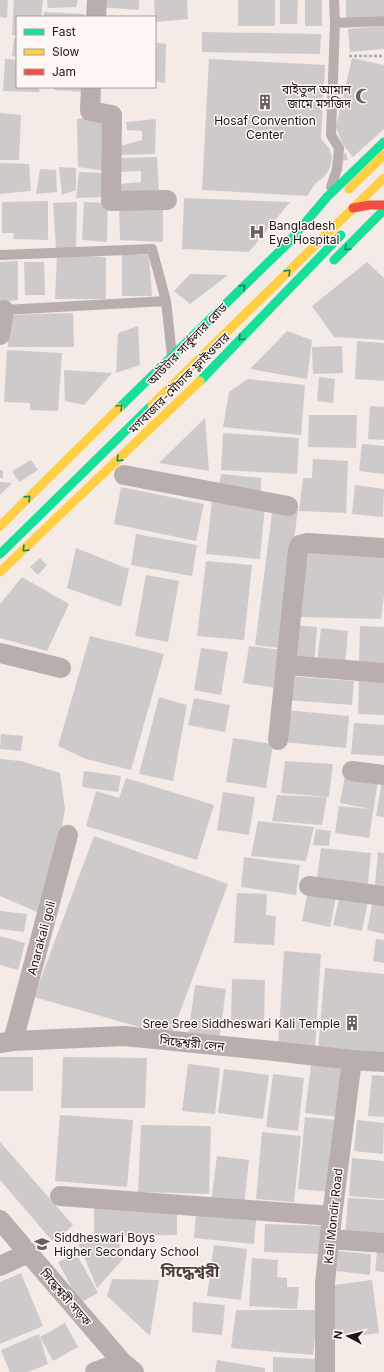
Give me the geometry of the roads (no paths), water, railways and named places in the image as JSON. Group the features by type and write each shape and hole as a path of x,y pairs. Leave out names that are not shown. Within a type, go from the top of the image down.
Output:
{"main road":[{"name":"আউটার সার্কুলার রোড","path":"0,526 288,244 327,197 384,142"},
{"path":"384,155 346,192 368,187 384,187"},
{"path":"360,165 384,165"},
{"name":"মগবাজার-মৌচাক ফ্লাইওভার","path":"0,554 384,178"},
{"path":"353,208 366,206 381,201"},
{"path":"381,201 362,216 384,214"},
{"path":"328,266 384,210"},
{"path":"362,232 380,227"},
{"path":"272,271 311,230"},
{"name":"মগবাজার-মৌচাক ফ্লাইওভার","path":"0,572 198,383 345,230"},
{"name":"আউটার সার্কুলার রোড","path":"0,543 174,376 234,312"}],"street":[{"path":"96,16 97,0"},
{"path":"91,88 90,111 112,115 111,201 167,200"},
{"path":"0,335 4,310"},
{"path":"124,474 288,506"},
{"path":"278,740 298,550 300,544 308,543 384,548"},
{"path":"0,653 60,668"},
{"path":"287,665 384,673"},
{"path":"352,771 384,775"},
{"name":"Anarakali goli","path":"7,1042 68,835"},
{"path":"309,886 384,896"},
{"name":"সিদ্ধেশ্বরী লেন","path":"7,1042 124,1036 384,1062"},
{"name":"Kali Mondir Road","path":"325,1372 325,1284 352,1060"},
{"path":"60,1196 332,1216"},
{"name":"সিদ্ধেশ্বরী সড়ক","path":"0,1220 128,1367"},
{"path":"330,1239 384,1243"},
{"path":"0,1266 28,1253"},
{"path":"95,1372 128,1367"}],"lane":[{"path":"327,197 337,169 339,148 331,135 335,23 334,0"},
{"path":"335,23 384,21"},
{"path":"0,254 152,249 166,301 172,356"},
{"path":"4,310 166,301"}],"place":[{"name":"বাইতুল আমান জামে মসজিদ","path":"363,96"},
{"name":"Hosaf Convention Center","path":"265,102"},
{"name":"Bangladesh Eye Hospital","path":"257,232"},
{"name":"Sree Sree Siddheswari Kali Temple","path":"352,1023"},
{"name":"Siddheswari Boys Higher Secondary School","path":"42,1244"}],"district":[{"name":"সিদ্ধেশ্বরী","path":"190,1271"}]}
